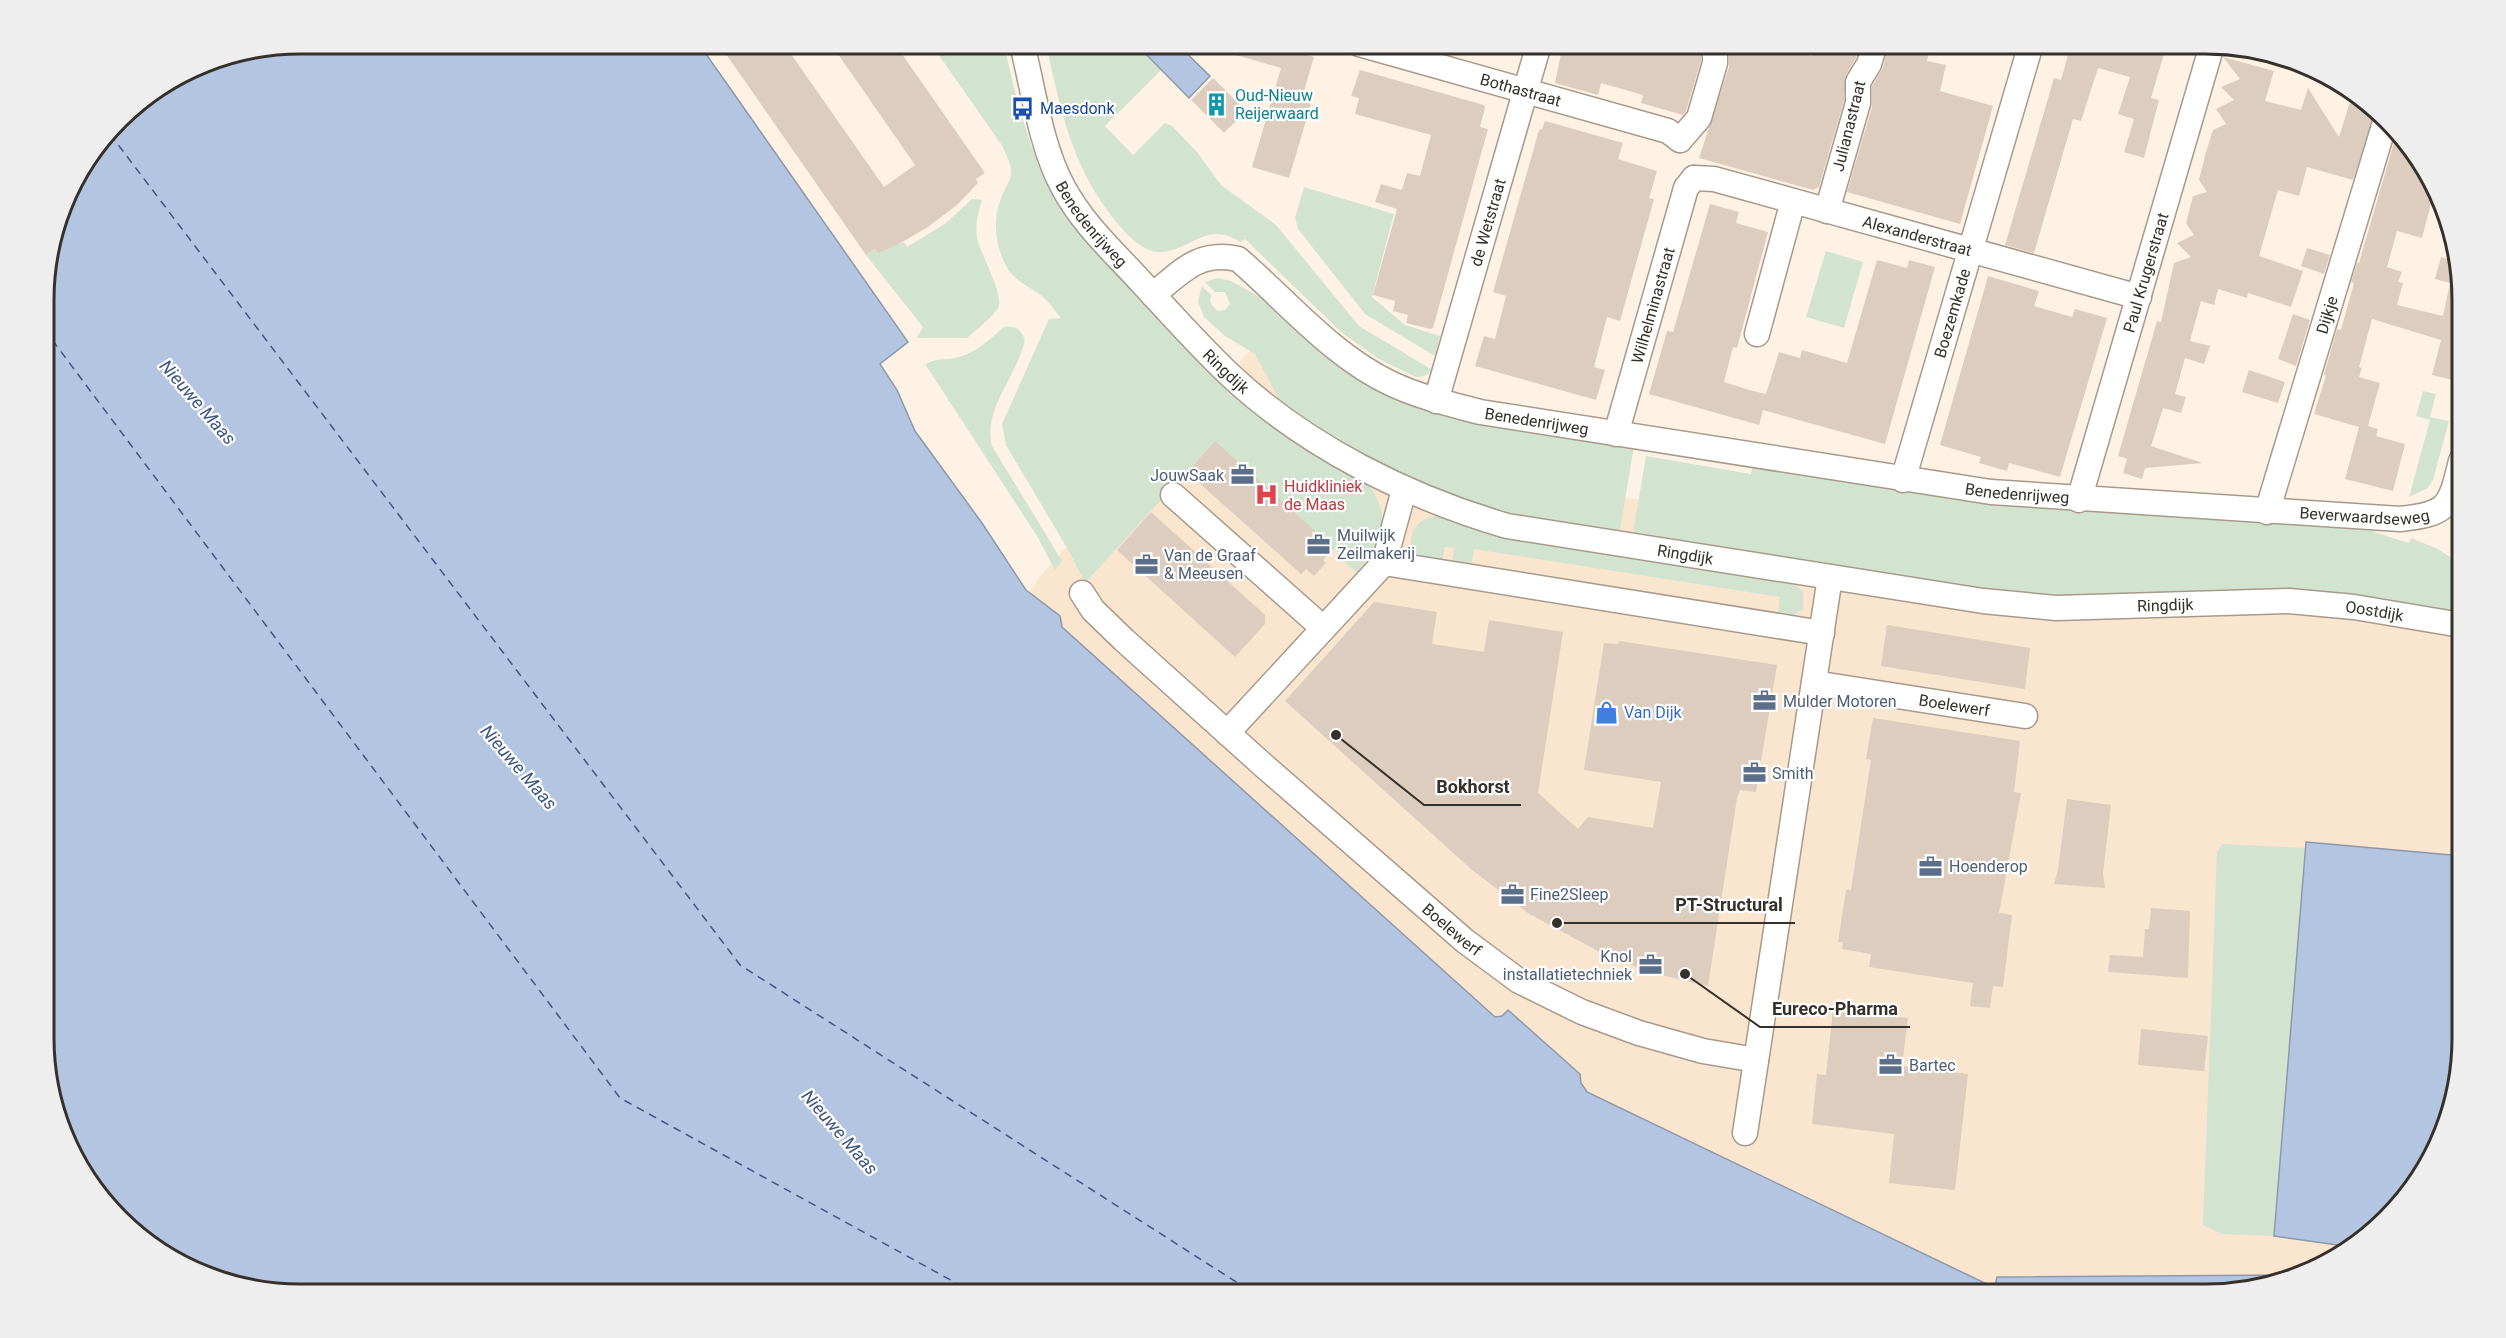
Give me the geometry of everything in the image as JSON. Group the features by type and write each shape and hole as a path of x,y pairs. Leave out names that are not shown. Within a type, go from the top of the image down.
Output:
{"street":[{"name":"Benedenrijweg","path":"1024,54 1045,137 1062,186 1090,230 1153,295 1196,261 1222,255 1238,259 1322,336 1359,365 1391,383 1436,401 1480,412 1991,492 2267,512"},
{"name":"Bothastraat","path":"1395,54 1668,131 1680,140"},
{"name":"de Wetstraat","path":"1436,401 1536,54"},
{"path":"1694,178 1680,140 1699,118 1715,63 1715,54"},
{"name":"Julianastraat","path":"1827,211 1857,102 1858,82 1872,54"},
{"name":"Boezemkade","path":"1903,480 2028,54"},
{"name":"Paul Krugerstraat","path":"2079,500 2209,54"},
{"name":"Dijkje","path":"2267,512 2383,129"},
{"name":"Alexanderstraat","path":"1694,178 1714,178 1971,252 2139,297"},
{"name":"Wilhelminastraat","path":"1616,434 1686,188 1694,178"},
{"path":"1757,334 1793,201"},
{"name":"Ringdijk","path":"1153,295 1231,377 1280,415 1348,461 1404,490 1453,510 1507,526 1983,601 2056,608 2289,601"},
{"path":"1227,733 1384,563 1404,490"},
{"path":"1173,495 1323,628"},
{"name":"Beverwaardseweg","path":"2267,512 2400,519 2429,516 2452,496"},
{"path":"1384,563 1822,633"},
{"path":"1745,1134 1830,578"},
{"name":"Boelewerf","path":"1082,593 1093,610 1124,640 1227,733 1465,941 1519,981 1582,1012 1639,1033 1703,1051 1756,1060"},
{"name":"Oostdijk","path":"2289,601 2354,608 2452,624"},
{"name":"Boelewerf","path":"1814,683 2025,716"}],"shaded area":[{"path":"1263,337 1566,492 2452,577 2452,905 2378,1214 2343,1243 2315,1259 2270,1276 2238,1282 1953,1284 1567,1123 1012,616 1046,569"}],"green space":[{"path":"938,54 1006,54 1023,122 1041,169 1053,193 1084,238 1368,484 1380,508 1381,530 1372,552 1357,573 1338,556 1339,553 1215,441 1085,583 1070,553 1006,445 1002,424 1049,319 1061,318 1042,296 1016,278 1008,269 999,248 996,230 997,213 1011,170 1001,144"},
{"path":"1048,54 1146,54 1161,70 1105,126 1133,155 1165,123 1172,126 1197,152 1221,185 1276,225 1359,326 1431,369 1423,376 1416,377 1379,359 1341,332 1245,239 1240,242 1229,236 1210,235 1174,250 1156,252 1132,239 1102,203 1089,182 1070,139"},
{"path":"1304,187 1394,214 1372,297 1405,325 1440,336 1435,356 1365,314 1298,229 1295,218"},
{"path":"972,199 982,200 977,219 977,237 998,294 998,308 967,338 917,338 923,327 866,255 875,249 878,252 904,242 907,247 946,223"},
{"path":"1826,251 1863,262 1844,328 1806,317"},
{"path":"1218,278 1231,281 1267,301 1340,365 1634,446 1619,536 1508,516 1409,481 1306,422 1281,403 1255,354 1225,336 1204,317 1198,301 1202,286 1211,295 1210,302 1217,311 1225,310 1230,304 1225,292 1215,292 1205,282"},
{"path":"1004,327 1015,328 1021,333 1025,340 1021,353 992,418 992,446 1062,561 1055,570 1037,536 925,365 935,360 965,355"},
{"path":"2423,391 2436,394 2430,417 2449,421 2433,480 2428,488 2409,497 2430,420 2416,416"},
{"path":"1646,456 1751,474 1753,464 2375,527 2374,532 2409,543 2411,538 2438,549 2452,558 2452,616 2020,595 1632,538"},
{"path":"1435,516 1568,548 1792,583 1803,591 1803,609 1794,615 1778,614 1780,597 1474,549 1471,566 1452,563 1454,548 1445,547 1442,561 1420,558 1411,550 1413,532 1423,520"},
{"path":"2222,844 2305,848 2274,1236 2222,1234 2203,1225 2217,852"}],"water":[{"name":"Nieuwe Maas","path":"300,54 706,54 908,342 880,364 897,390 915,431 982,523 1026,590 1060,616 1062,627 1495,1017 1502,1016 1508,1010 1580,1074 1581,1083 1587,1092 1987,1284 300,1284 268,1282 236,1276 191,1259 163,1243 126,1212 95,1175 79,1147 67,1117 56,1070 54,1038 54,300 56,268 62,236 79,191 95,163 126,126 163,95 191,79 221,67 268,56"},
{"path":"1146,54 1187,54 1210,76 1189,98"},
{"path":"2306,842 2452,855 2450,1070 2444,1102 2427,1147 2411,1175 2391,1200 2343,1243 2339,1245 2274,1236"},
{"path":"2272,1275 2238,1282 2206,1284 1996,1284 1997,1277"}],"building":[{"path":"726,54 791,54 884,187 915,165 838,54 902,54 985,173 976,179 978,183 957,205 928,227 897,245 878,253 875,249 866,255"},
{"path":"1233,54 1304,54 1314,57 1301,101 1311,104 1289,178 1252,167 1281,68"},
{"path":"1561,54 1701,54 1701,61 1683,115 1641,103 1643,95 1601,83 1598,95 1555,83"},
{"path":"1729,54 1804,54 1812,56 1813,54 1857,54 1846,75 1844,101 1819,187 1813,190 1699,158 1729,67"},
{"path":"1886,54 1929,54 1927,61 1946,65 1940,91 1993,106 1960,224 1847,192 1872,107 1872,86 1883,68"},
{"path":"2068,54 2164,54 2151,98 2159,100 2144,158 2124,152 2134,119 2118,114 2130,77 2098,68 2081,121 2073,119 2034,253 2005,245 2054,78 2061,80"},
{"path":"2223,57 2274,71 2265,101 2301,110 2308,88 2339,137 2350,101 2373,119 2353,180 2307,167 2299,196 2278,190 2259,256 2303,271 2291,307 2248,293 2247,298 2218,289 2214,305 2201,301 2190,341 2210,346 2204,364 2185,358 2175,394 2186,397 2181,413 2163,408 2151,446 2203,463 2145,468 2142,479 2123,473 2127,459 2118,456 2157,321 2161,322 2174,263 2191,257 2177,243 2194,235 2186,223 2193,196 2207,192 2199,180 2206,152 2213,130 2226,124 2216,109 2234,100 2221,87 2240,79"},
{"path":"1360,70 1484,105 1485,108 1480,127 1488,129 1433,328 1430,329 1406,323 1408,315 1393,311 1395,301 1373,295 1397,209 1375,202 1381,184 1402,190 1407,173 1420,176 1431,135 1355,114 1359,98 1351,96"},
{"name":"Oud-Nieuw Reijerwaard","path":"1213,78 1246,111 1224,133 1191,100"},
{"path":"1545,121 1623,143 1618,159 1657,171 1649,198 1654,199 1620,321 1607,317 1594,367 1605,370 1596,400 1475,366 1484,336 1495,339 1506,296 1493,292 1539,130 1542,129"},
{"path":"2394,142 2411,163 2431,202 2422,238 2397,231 2387,267 2402,272 2398,282 2403,283 2397,305 2443,316 2450,283 2435,279 2441,257 2448,259 2452,300 2452,380 2432,375 2441,340 2372,319 2359,367 2362,368 2359,377 2380,383 2368,426 2378,429 2376,436 2405,444 2393,491 2345,479 2359,427 2314,414 2337,329 2341,330 2354,283 2351,282 2357,263 2359,263"},
{"path":"1710,204 1739,212 1736,223 1768,232 1737,348 1733,347 1724,382 1749,390 1766,394 1779,352 1800,358 1802,350 1847,363 1877,260 1907,268 1909,260 1935,267 1885,444 1763,410 1759,425 1649,394 1667,331 1673,332"},
{"path":"2307,248 2330,255 2324,274 2301,266"},
{"path":"1988,276 2039,291 2034,306 2072,317 2075,309 2107,318 2060,477 2009,463 2007,471 1979,463 1981,457 1940,445"},
{"path":"2293,314 2310,320 2296,366 2278,359"},
{"path":"2249,370 2285,382 2278,403 2242,392"},
{"path":"1215,441 1334,548 1323,560 1326,563 1314,576 1306,569 1301,574 1187,472"},
{"path":"1151,512 1265,615 1265,624 1235,657 1117,550"},
{"path":"1374,602 1437,612 1432,644 1484,652 1489,620 1563,632 1538,793 1578,829 1588,817 1653,828 1661,782 1584,770 1604,643 1618,644 1619,641 1777,665 1756,792 1740,790 1737,798 1708,986 1653,973 1605,955 1528,913 1471,869 1285,701"},
{"path":"1887,625 2030,648 2025,689 1881,666"},
{"name":"Hoenderop","path":"1873,718 2020,741 2014,792 2021,793 1999,913 2012,915 2003,987 1993,986 1990,1008 1970,1006 1973,983 1869,967 1871,954 1842,949 1843,942 1838,942 1846,890 1851,890 1871,760 1866,759"},
{"path":"2067,799 2111,805 2103,874 2105,888 2054,884 2058,870"},
{"path":"2151,908 2190,911 2188,978 2108,972 2110,955 2143,957 2145,929 2149,929"},
{"path":"1833,1009 1908,1018 1902,1066 1968,1074 1955,1190 1889,1183 1894,1134 1812,1124 1817,1074 1826,1075"},
{"path":"2141,1029 2208,1036 2204,1071 2138,1065"}],"ferry route":[{"path":"114,139 740,965 1239,1284"},
{"path":"54,342 620,1098 958,1284"}],"place":[{"name":"Oud-Nieuw Reijerwaard","path":"1217,104"},
{"name":"Maesdonk","path":"1022,108"},
{"name":"JouwSaak","path":"1242,475"},
{"name":"Huidkliniek de Maas","path":"1266,495"},
{"name":"Muilwijk Zeilmakerij","path":"1319,544"},
{"name":"Van de Graaf & Meeusen","path":"1146,564"},
{"name":"Mulder Motoren","path":"1765,701"},
{"name":"Van Dijk","path":"1606,712"},
{"name":"Bokhorst","path":"1336,735"},
{"name":"Smith","path":"1754,773"},
{"name":"Hoenderop","path":"1931,866"},
{"name":"Fine2Sleep","path":"1512,894"},
{"name":"PT-Structural","path":"1557,923"},
{"name":"Knol installatietechniek","path":"1650,965"},
{"name":"Eureco-Pharma","path":"1685,974"},
{"name":"Bartec","path":"1891,1065"}]}
